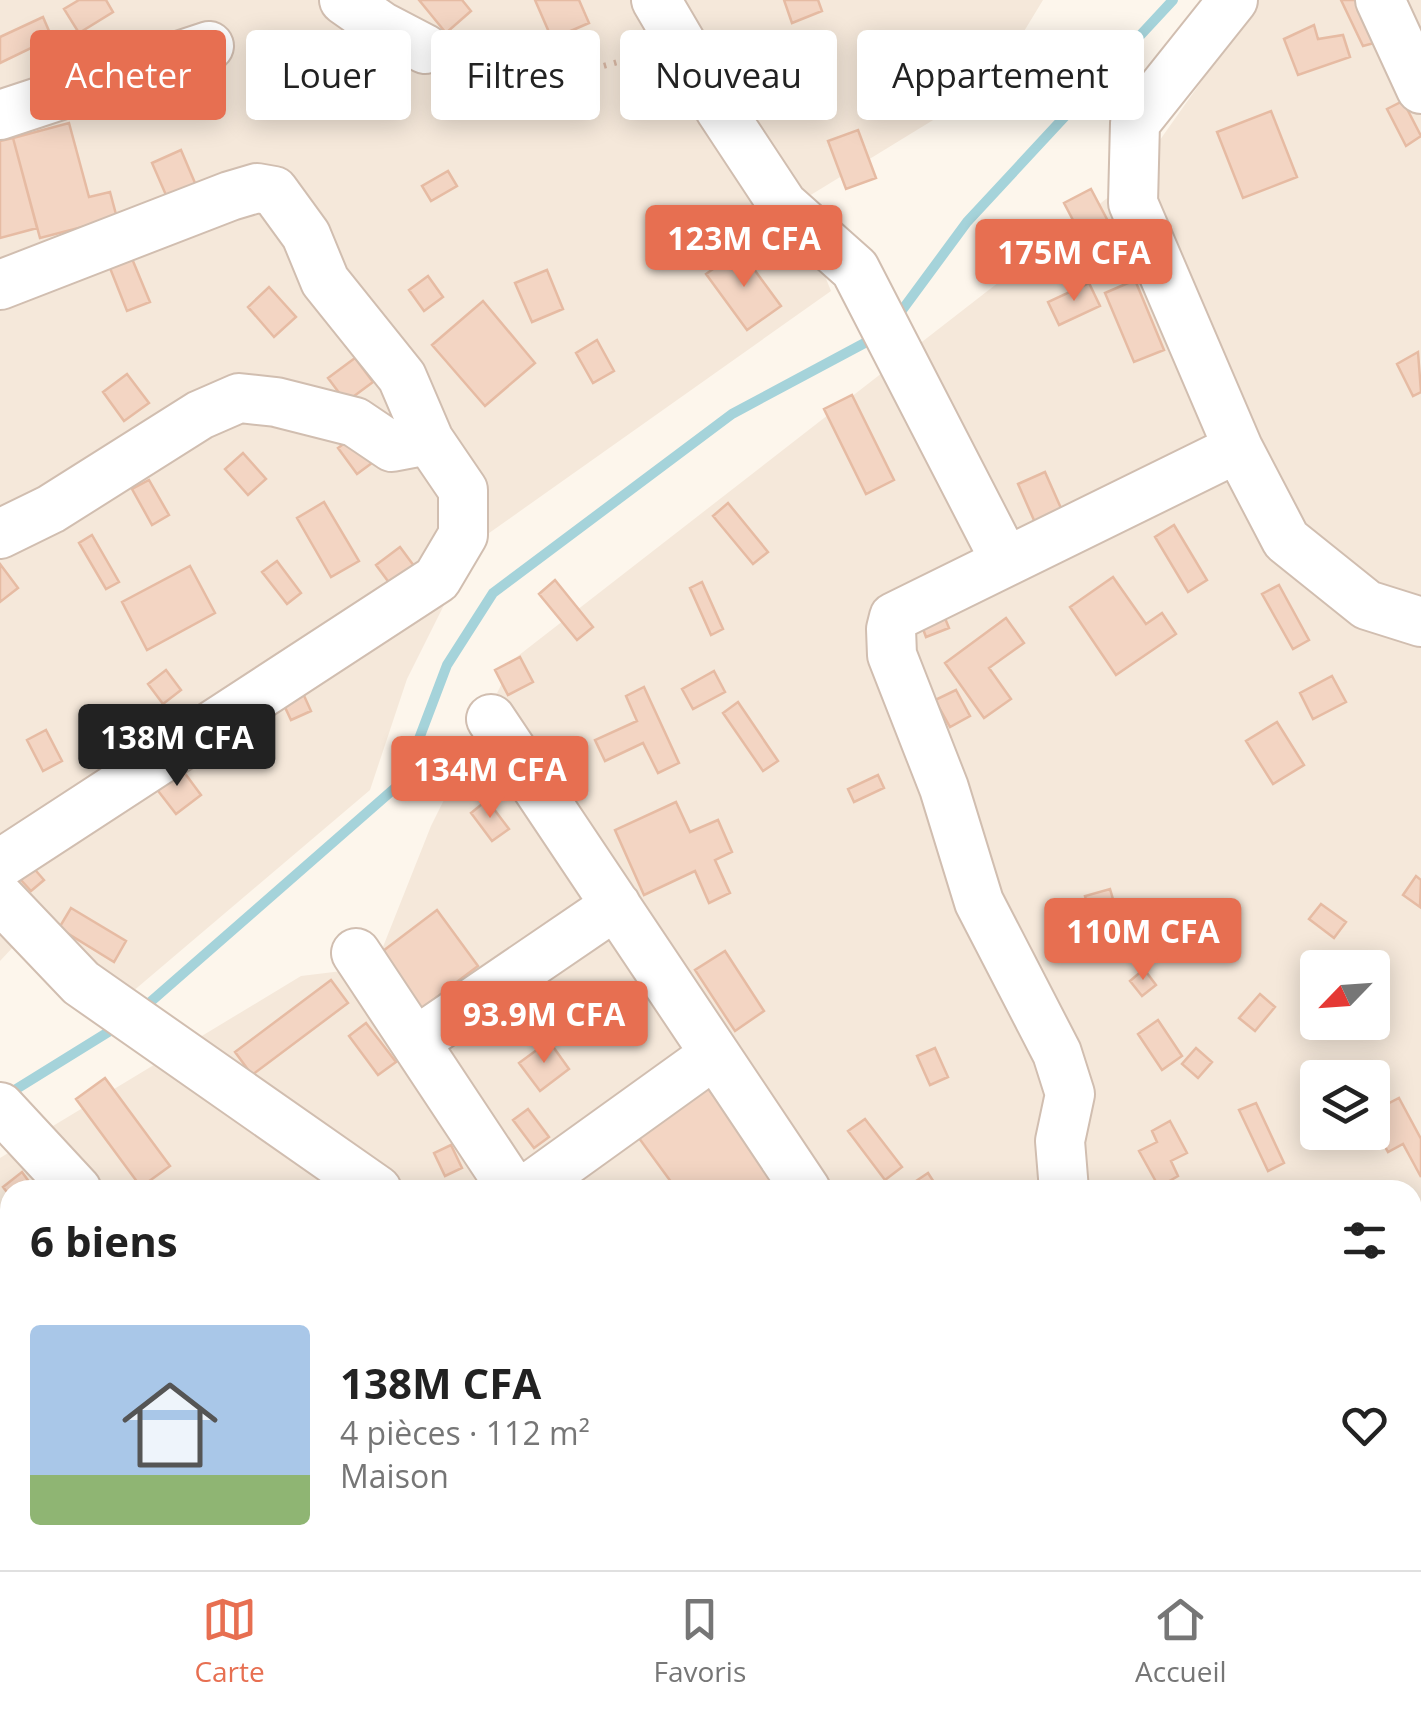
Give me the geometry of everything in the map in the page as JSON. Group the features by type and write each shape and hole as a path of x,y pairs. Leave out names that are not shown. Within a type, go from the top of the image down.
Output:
{"street":[{"path":"344,0 381,26 425,49"},
{"path":"1232,0 1134,123 1133,203 1238,448 1286,540 1367,605 1421,622"},
{"path":"1380,0 1421,89"},
{"path":"670,4 720,111 783,206 855,268 1006,562"},
{"path":"0,114 30,104"},
{"path":"0,285 230,196 257,188 274,192 306,235 325,280 402,378 428,440 463,490 463,535 438,579 0,864"},
{"path":"0,534 51,509 200,415 240,398 276,402 355,422 392,447 428,440"},
{"path":"1063,1180 1060,1140 1070,1094 1056,1053 979,902 944,788 892,655 890,630 894,617 1238,448"},
{"path":"491,719 799,1180"},
{"path":"0,898 81,983 348,1180"},
{"path":"415,1042 616,905"},
{"path":"356,953 506,1180"},
{"path":"540,1180 715,1054"},
{"path":"0,1107 68,1180"}],"path":[{"path":"425,49 445,72 505,93 618,62 670,4"}],"shaded area":[{"path":"0,0 1043,0 1025,30 857,30 857,120 933,120 796,204 831,291 475,543 407,679 370,790 125,998 29,930 0,961"},
{"path":"1259,0 1421,0 1421,1180 0,1180 0,1158 301,976 375,967 431,826 514,659 1133,178"}],"building":[{"path":"79,0 106,0 113,12 84,30 77,30 64,9"},
{"path":"419,0 462,0 471,11 449,30 444,30"},
{"path":"535,0 579,0 589,23 573,30 548,30"},
{"path":"784,0 818,0 822,11 792,23"},
{"path":"1341,0 1369,0 1389,39 1363,46"},
{"path":"43,17 49,30 30,30 30,49 0,63 0,37"},
{"path":"1314,25 1318,39 1343,35 1350,57 1298,75 1284,39"},
{"path":"1403,101 1421,136 1406,146 1387,109"},
{"path":"1271,111 1297,177 1243,198 1217,132"},
{"path":"69,123 89,197 110,192 117,218 40,238 13,138"},
{"path":"858,130 876,178 846,189 828,141"},
{"path":"13,138 37,228 0,238 0,141"},
{"path":"181,150 198,190 169,202 152,163"},
{"path":"448,171 457,186 431,201 422,186"},
{"path":"1091,189 1119,242 1092,256 1064,203"},
{"path":"128,249 150,302 127,311 106,258"},
{"path":"740,250 781,306 747,330 706,274"},
{"path":"547,270 563,309 532,322 515,283"},
{"path":"428,276 443,297 424,311 409,290"},
{"path":"1135,280 1164,350 1134,362 1105,293"},
{"path":"1089,283 1100,306 1059,325 1048,302"},
{"path":"269,287 296,317 274,337 248,307"},
{"path":"483,301 535,363 485,406 432,345"},
{"path":"597,340 614,371 593,383 576,353"},
{"path":"1418,352 1421,392 1413,396 1397,364"},
{"path":"355,358 373,382 346,402 328,378"},
{"path":"127,374 149,403 124,421 103,392"},
{"path":"852,395 894,480 866,494 824,409"},
{"path":"357,434 376,460 357,474 338,448"},
{"path":"243,453 266,479 248,495 225,469"},
{"path":"1045,472 1064,515 1037,527 1018,484"},
{"path":"149,480 169,515 152,525 132,489"},
{"path":"324,502 359,561 331,577 297,518"},
{"path":"728,503 768,552 753,564 713,516"},
{"path":"1174,525 1207,580 1188,592 1155,537"},
{"path":"92,535 119,582 106,589 79,543"},
{"path":"400,547 417,570 393,588 376,565"},
{"path":"277,561 301,593 287,604 262,572"},
{"path":"0,564 18,588 0,602"},
{"path":"190,566 215,613 147,650 122,602"},
{"path":"1113,577 1146,624 1162,613 1176,634 1116,675 1070,607"},
{"path":"555,580 593,627 577,640 539,594"},
{"path":"702,582 723,629 711,635 690,588"},
{"path":"1279,585 1309,640 1293,649 1262,594"},
{"path":"938,601 949,628 926,637 916,610"},
{"path":"1006,618 1024,643 989,668 1011,699 984,718 945,663"},
{"path":"520,657 533,682 508,695 495,670"},
{"path":"166,670 181,690 163,704 148,684"},
{"path":"714,671 725,692 693,709 682,689"},
{"path":"1332,676 1346,702 1313,719 1300,693"},
{"path":"296,678 311,711 291,720 276,688"},
{"path":"644,687 679,763 658,773 643,743 605,761 595,740 637,721 626,696"},
{"path":"956,690 970,716 950,727 935,700"},
{"path":"738,702 778,761 763,771 723,713"},
{"path":"1277,722 1304,765 1273,784 1246,741"},
{"path":"46,730 62,761 43,771 27,740"},
{"path":"178,764 201,795 176,814 152,783"},
{"path":"878,775 884,788 854,802 848,789"},
{"path":"487,800 509,829 492,841 471,813"},
{"path":"676,802 690,832 718,820 732,852 715,860 730,893 709,903 695,871 644,895 615,830"},
{"path":"23,856 44,880 31,891 10,868"},
{"path":"1416,876 1421,880 1420,907 1403,895"},
{"path":"1110,889 1115,906 1090,913 1085,896"},
{"path":"1321,904 1346,922 1334,938 1309,919"},
{"path":"71,908 126,941 114,962 59,928"},
{"path":"437,910 478,966 421,1009 379,954"},
{"path":"725,951 764,1011 735,1031 695,970"},
{"path":"1144,969 1156,985 1142,996 1130,981"},
{"path":"331,980 348,1003 252,1075 235,1052"},
{"path":"1260,994 1275,1007 1255,1031 1239,1018"},
{"path":"1158,1020 1182,1056 1162,1070 1138,1034"},
{"path":"366,1023 396,1062 378,1075 349,1036"},
{"path":"549,1041 569,1069 540,1091 519,1063"},
{"path":"935,1048 948,1077 930,1085 917,1056"},
{"path":"1196,1048 1212,1062 1198,1078 1182,1064"},
{"path":"105,1078 170,1166 151,1180 136,1180 76,1099"},
{"path":"704,1083 776,1180 670,1180 636,1134"},
{"path":"1399,1098 1421,1139 1421,1177 1403,1144 1388,1152 1387,1150 1390,1150 1390,1103"},
{"path":"1256,1103 1284,1163 1268,1171 1239,1110"},
{"path":"528,1109 549,1137 534,1148 513,1120"},
{"path":"865,1119 902,1167 885,1180 848,1131"},
{"path":"1170,1121 1187,1153 1171,1161 1178,1176 1171,1180 1155,1180 1139,1151 1157,1142 1152,1131"},
{"path":"451,1145 462,1168 445,1176 434,1153"},
{"path":"22,1172 28,1180 12,1180"}],"waterway":[{"path":"897,317 967,222 1173,0"},
{"path":"140,1011 403,781 447,665 493,593 732,414 874,338"},
{"path":"5,1096 118,1026"}]}
